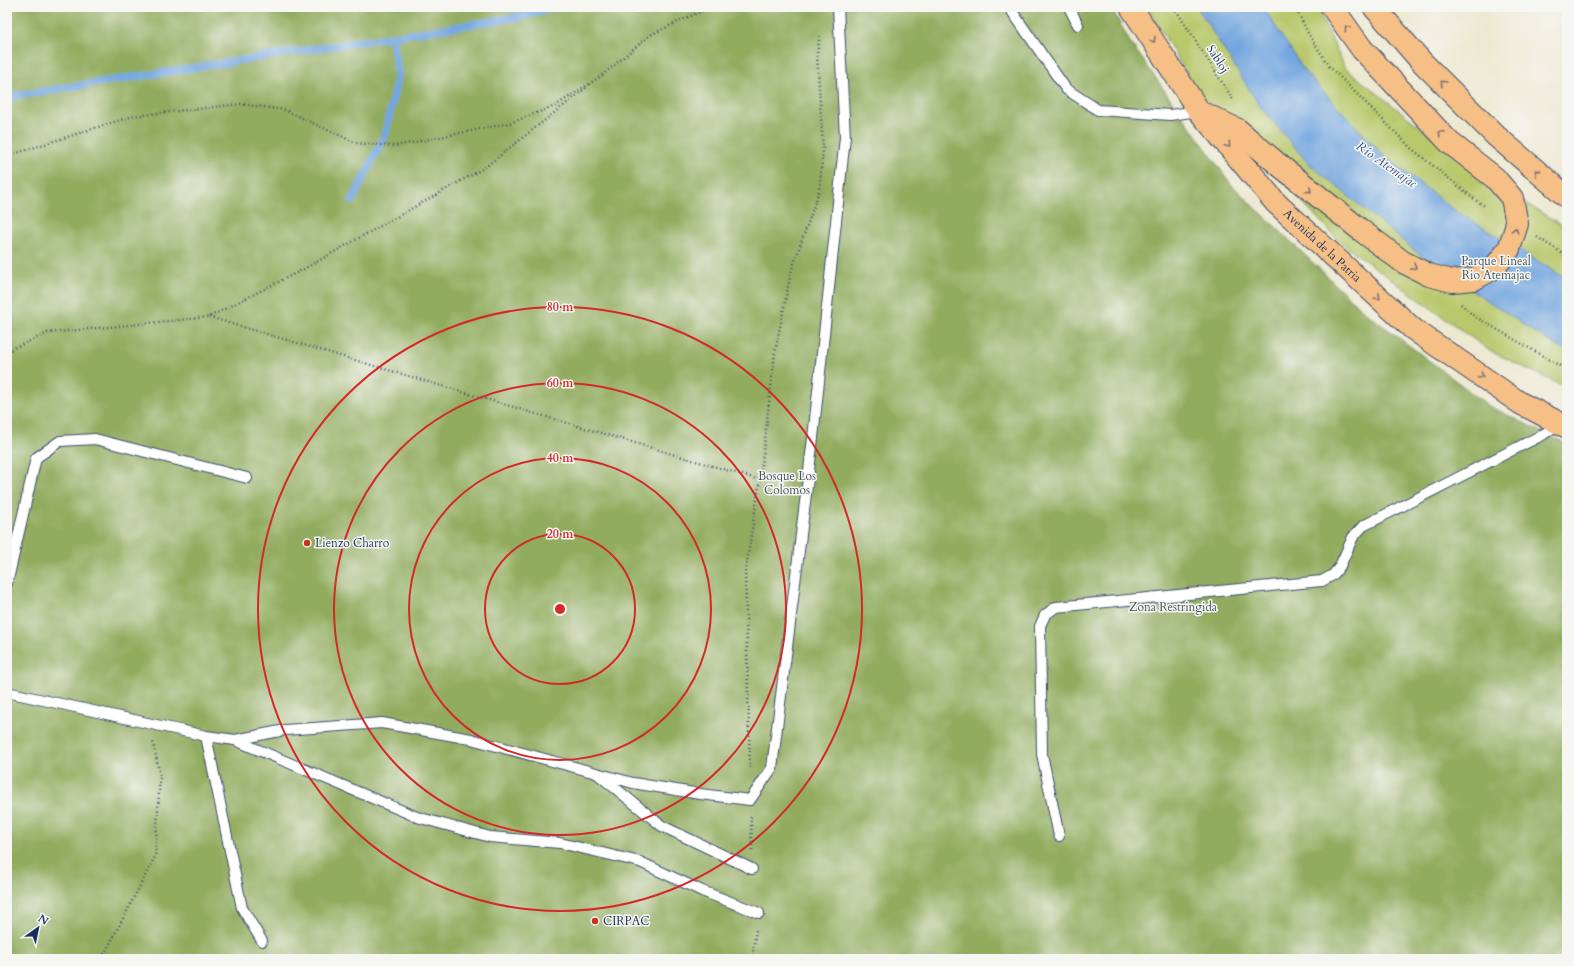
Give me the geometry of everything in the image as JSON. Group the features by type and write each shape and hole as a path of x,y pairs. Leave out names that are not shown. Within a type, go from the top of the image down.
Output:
{"main road":[{"name":"Avenida de la Patria","path":"1131,7 1199,111 1276,203 1413,329 1520,403 1564,425"},
{"path":"1199,111 1238,130 1322,201 1404,262 1429,276 1452,282 1474,279 1494,268 1510,249 1516,224 1512,198 1496,178 1450,142 1362,49 1332,7"},
{"path":"1374,7 1421,61 1496,136 1567,197"}],"lane":[{"path":"235,740 285,730 382,723 471,739 633,783 700,794 750,800 772,768 814,430 845,137 838,7"},
{"path":"1009,7 1066,89 1098,110 1170,115 1199,111"},
{"path":"1069,7 1078,25"},
{"path":"1059,836 1042,754 1040,626 1045,615 1056,607 1322,581 1333,576 1340,566 1353,537 1364,526 1564,425"},
{"path":"7,584 36,458 60,440 95,439 247,478"},
{"path":"7,692 206,736 235,740 417,817 490,837 560,843 640,862 702,891 759,913"},
{"path":"206,736 242,908 262,940"},
{"path":"596,772 662,826 752,868"}],"path":[{"path":"7,351 48,333 209,317 302,270 484,168 600,78 650,35 710,7"},
{"name":"Sabloj","path":"1174,7 1234,102"},
{"path":"1295,7 1309,35 1329,66 1412,149 1477,201"},
{"path":"752,868 745,574 760,480 775,352 791,272 819,191 823,149 817,55 820,28"},
{"path":"7,156 133,116 241,104 285,110 356,143 395,146 510,123 555,106 600,78"},
{"path":"209,317 760,480"},
{"path":"98,959 104,955 155,857 160,776 149,723"},
{"path":"752,959 759,913"},
{"path":"104,955 107,959"}],"green space":[{"name":"Bosque Los Colomos","path":"7,7 1111,7 1130,42 1231,184 1361,309 1489,406 1567,444 1567,959 7,959"},
{"name":"Parque Lineal Rio Atemajac","path":"1147,7 1317,7 1345,68 1493,184 1567,228 1567,388 1490,351 1340,242 1196,89"}],"water":[{"name":"Río Atemajac","path":"1197,7 1263,7 1305,72 1382,154 1450,207 1567,279 1567,351 1547,340 1425,259 1308,163 1259,105"}],"waterway":[{"path":"7,97 524,16 554,7"},
{"path":"352,201 385,135 398,75 392,37"}],"place":[{"name":"Lienzo Charro","path":"307,543"},
{"name":"CIRPAC","path":"595,921"}],"park label":[{"name":"Zona Restringida","path":"1173,607"}]}
